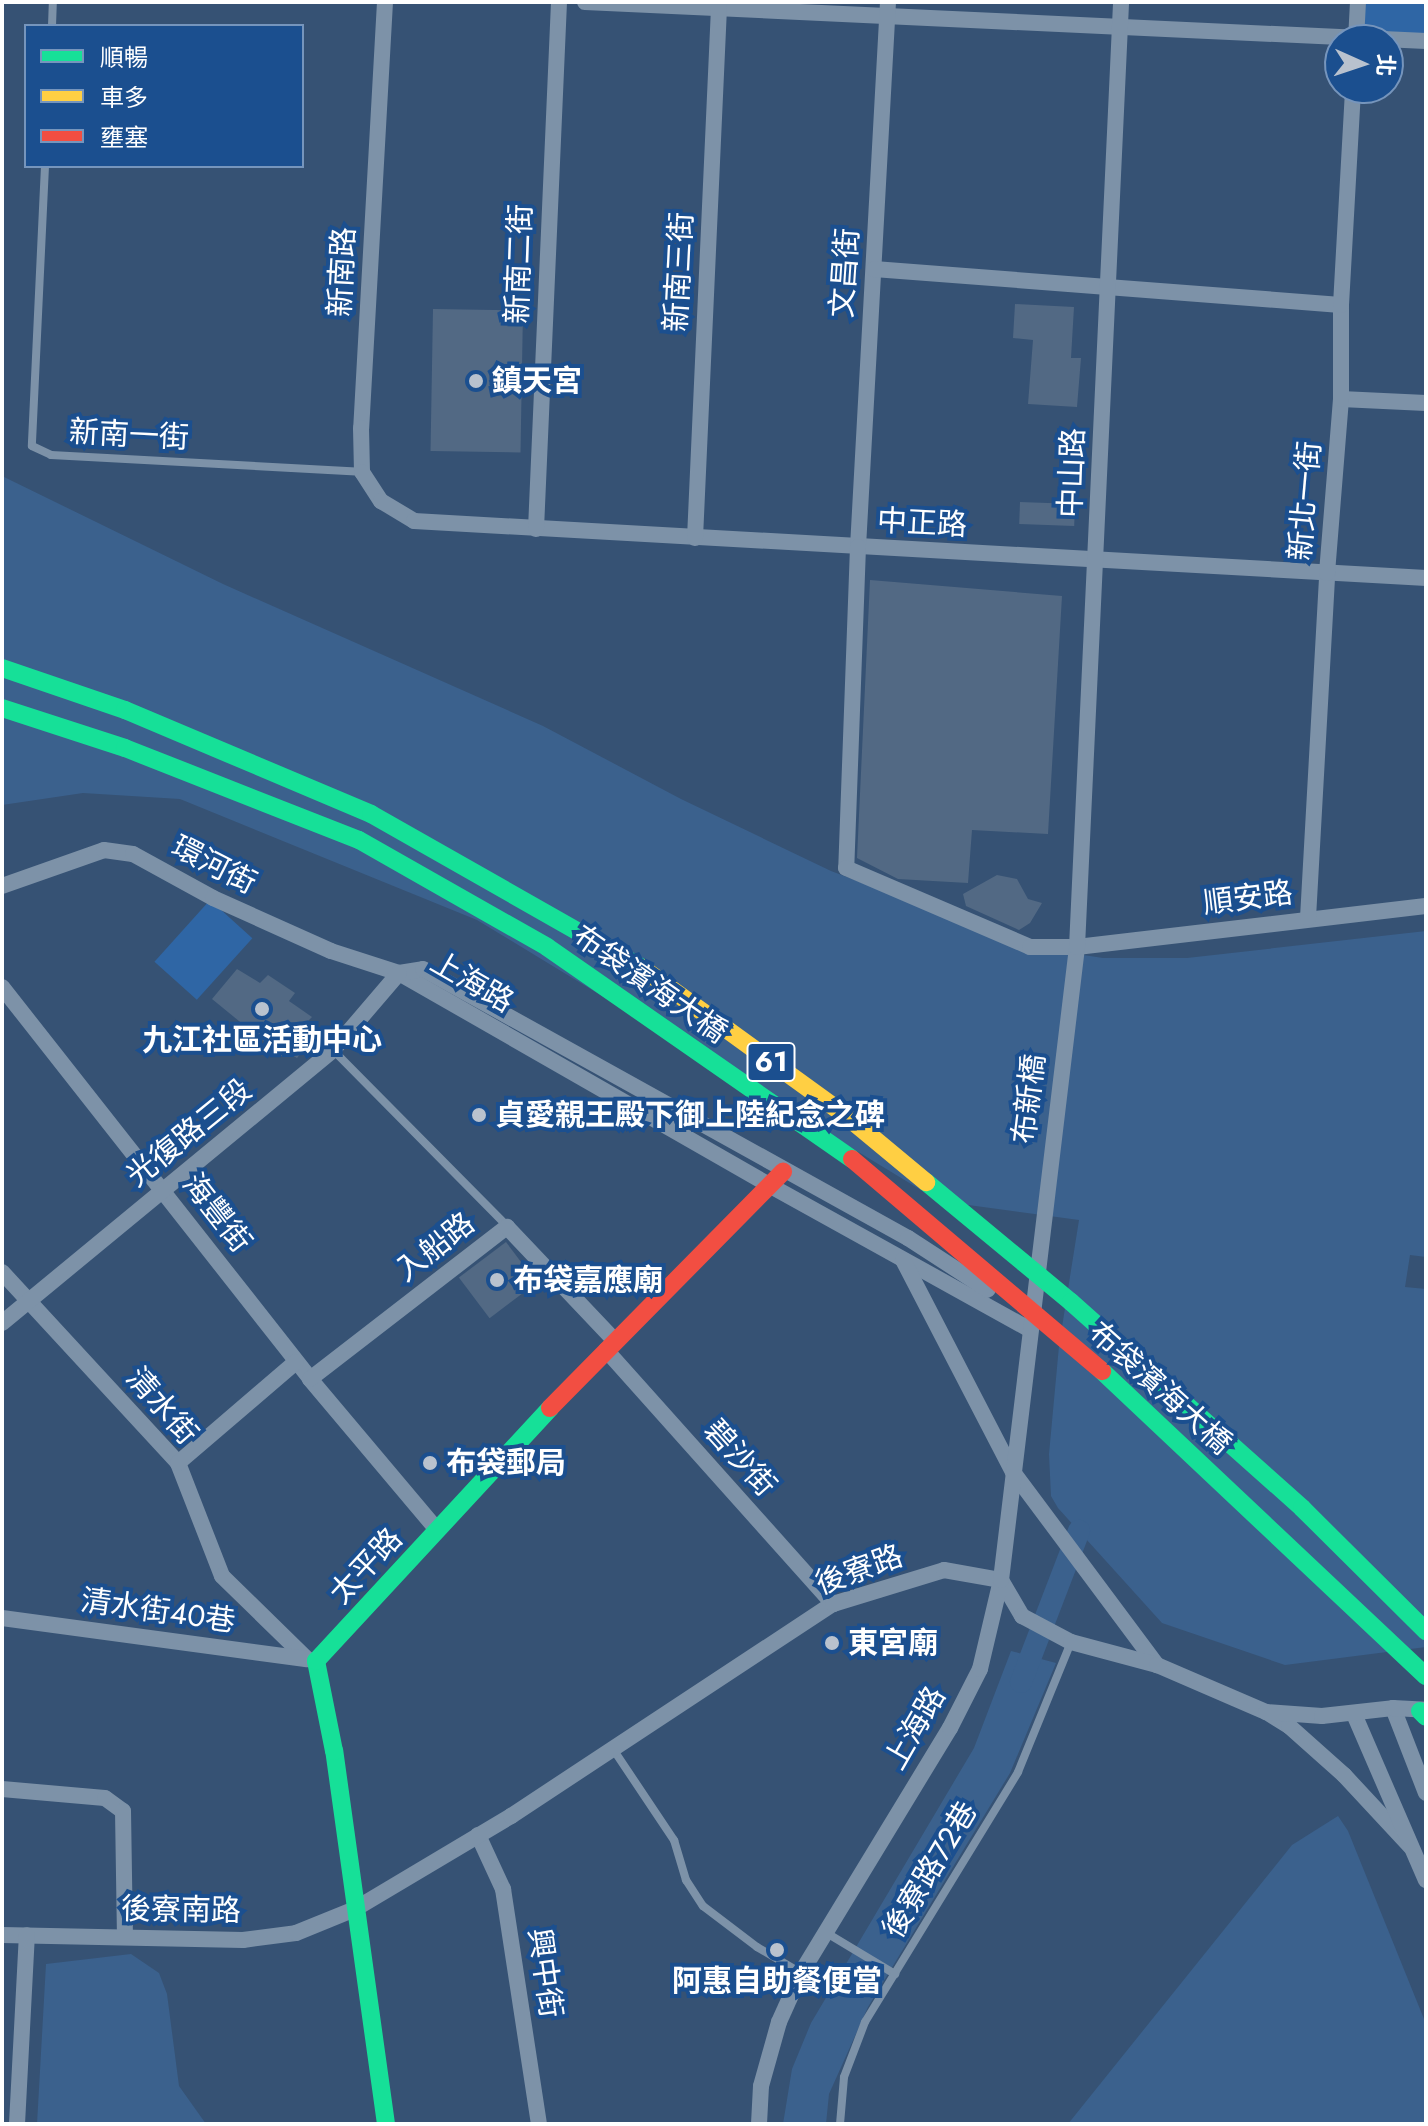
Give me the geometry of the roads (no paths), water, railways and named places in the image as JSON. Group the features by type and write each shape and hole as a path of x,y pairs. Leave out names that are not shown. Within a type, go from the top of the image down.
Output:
{"main road":[{"name":"布袋濱海大橋","path":"2,668 125,710 371,814 622,954 844,1114 1071,1302 1302,1508 1426,1631"},
{"name":"布袋濱海大橋","path":"2,708 125,748 359,840 547,947 860,1164 1141,1404 1426,1676"},
{"name":"太平路","path":"312,1660 611,1346 783,1172"},
{"path":"312,1660 334,1751 386,2124"}],"street":[{"name":"新南路","path":"362,472 361,428 385,2"},
{"name":"新南二街","path":"536,529 559,2"},
{"path":"585,2 719,8 887,9 1324,37"},
{"name":"中山路","path":"1077,947 1121,2"},
{"path":"1357,24 1358,2"},
{"name":"新南三街","path":"695,538 719,8"},
{"name":"文昌街","path":"887,9 858,547 846,868 1030,947 1077,947"},
{"path":"1404,40 1426,41"},
{"name":"新北一街","path":"1308,918 1327,573 1341,399 1341,305 1352,104"},
{"path":"874,269 1341,305"},
{"path":"1341,399 1426,403"},
{"name":"中正路","path":"362,472 381,501 414,521 1096,562 1426,578"},
{"name":"環河街","path":"2,886 104,850 133,854 213,898 331,951 399,973"},
{"name":"順安路","path":"1077,947 1426,906"},
{"name":"布新橋","path":"1037,1257 1077,947"},
{"name":"上海路","path":"399,973 423,969 951,1265 1010,1306 1029,1329"},
{"name":"光復路三段","path":"2,1323 27,1299 333,1050 399,973"},
{"name":"上海路","path":"399,973 769,1185 1029,1329"},
{"name":"海豐街","path":"2,987 296,1362"},
{"name":"入船路","path":"310,1379 507,1227 611,1346"},
{"name":"上海路","path":"759,2124 761,2086 779,2022 801,1973 980,1669 1001,1580 1037,1257"},
{"path":"902,1259 1013,1472 1157,1665"},
{"name":"清水街","path":"2,1272 178,1463 222,1576 312,1660"},
{"name":"碧沙街","path":"611,1346 833,1604"},
{"path":"178,1463 296,1362 437,1530"},
{"name":"後寮路","path":"355,1909 613,1749 833,1604 944,1570 1001,1580"},
{"path":"1001,1580 1022,1616 1071,1642 1157,1665 1266,1712 1289,1726 1344,1775 1411,1847"},
{"name":"清水街40巷","path":"2,1618 312,1660"},
{"path":"1266,1712 1354,1714 1393,1708 1424,1713"},
{"path":"1393,1708 1426,1793"},
{"path":"1354,1714 1426,1880"},
{"path":"2,1789 105,1798 123,1811 125,1937"},
{"name":"興中街","path":"478,1835 506,1902 539,2124"},
{"name":"後寮南路","path":"2,1935 243,1940 296,1933 355,1909"},
{"path":"17,2124 27,1935"}],"lane":[{"path":"52,24 53,2"},
{"name":"新南一街","path":"45,168 32,446 51,455 362,472"},
{"path":"333,1050 507,1227"},
{"name":"後寮路72巷","path":"840,2124 844,2077 865,2022 1018,1772 1071,1642"},
{"path":"613,1749 674,1840 686,1880 703,1906 757,1947 801,1973"},
{"path":"825,1932 895,1974"}],"waterway":[{"path":"1021,1682 1079,1531"}],"place":[{"name":"鎮天宮","path":"476,381"},
{"name":"九江社區活動中心","path":"262,1009"},
{"name":"貞愛親王殿下御上陸紀念之碑","path":"479,1115"},
{"name":"布袋嘉應廟","path":"497,1280"},
{"name":"布袋郵局","path":"430,1463"},
{"name":"東宮廟","path":"832,1643"},
{"name":"阿惠自助餐便當","path":"777,1950"}]}
